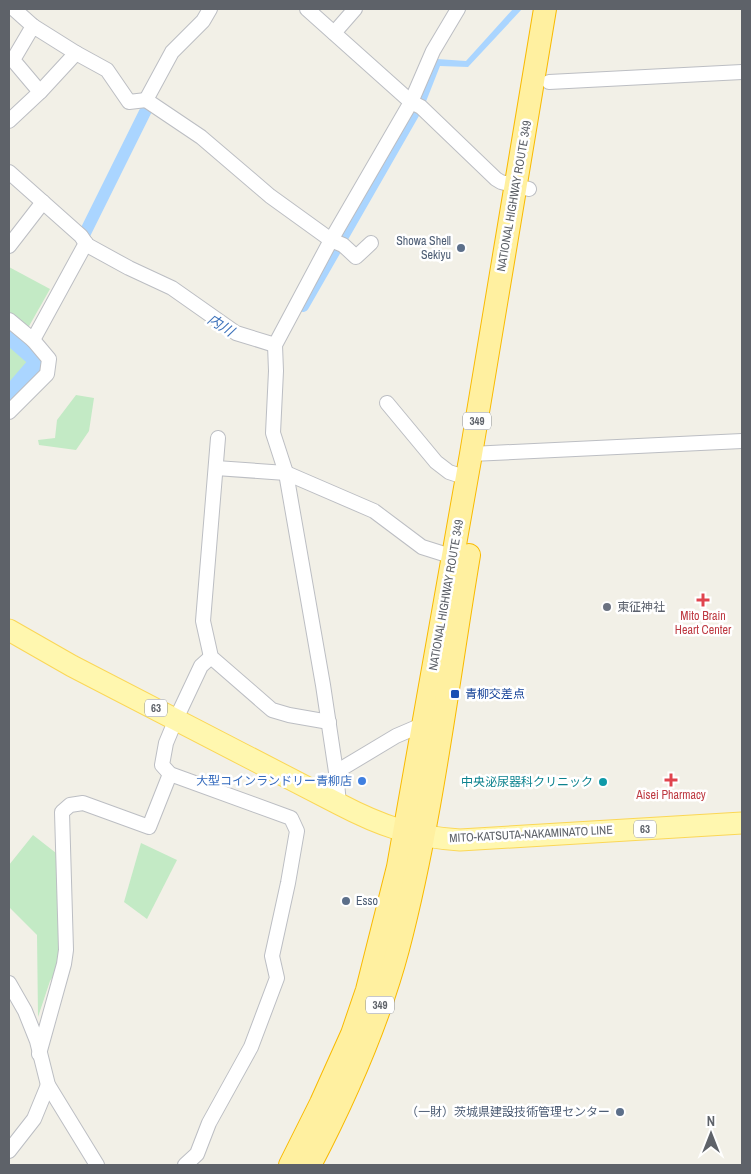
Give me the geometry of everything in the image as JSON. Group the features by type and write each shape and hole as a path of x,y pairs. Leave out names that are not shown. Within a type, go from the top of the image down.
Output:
{"highway":[{"name":"NATIONAL HIGHWAY ROUTE 349","path":"290,1165 352,1034 367,990 392,894 434,778 461,559 522,187 545,9"},
{"name":"NATIONAL HIGHWAY ROUTE 349","path":"522,187 548,82 560,9"},
{"name":"NATIONAL HIGHWAY ROUTE 349","path":"310,1165 354,1076 398,948 414,834 424,724 461,559 466,478 479,453"}],"main road":[{"name":"MITO-KATSUTA-NAKAMINATO LINE","path":"9,630 72,666 376,823 414,834 466,840 742,823"}],"street":[{"path":"14,9 34,26 76,54 107,70 129,102 146,100 201,137 270,196 356,257 371,243"},
{"path":"146,100 172,52 202,21 210,9"},
{"path":"307,9 411,102 421,107 496,179 522,187"},
{"path":"334,33 355,9"},
{"path":"339,804 329,722 286,473 273,433 276,371 275,345 337,243 411,102 433,51 458,9"},
{"path":"34,26 14,60 40,92"},
{"path":"9,121 76,54"},
{"path":"548,82 742,72"},
{"path":"9,172 81,236 87,245 129,268 172,288 236,334 275,345"},
{"path":"9,246 43,202"},
{"path":"32,340 86,243"},
{"path":"9,320 32,340 49,359 46,374 9,412"},
{"path":"387,403 436,462 449,472 466,478"},
{"path":"218,438 204,621 211,657 272,710 329,722"},
{"path":"479,453 742,441"},
{"path":"216,468 286,473 374,511 422,548 461,559"},
{"path":"185,1165 197,1154 209,1123 251,1047 277,978 272,956 297,831 291,818 170,774 162,764 166,743 176,719 201,666 211,657"},
{"path":"336,772 396,736 424,724"},
{"path":"39,1054 64,964 66,950 62,812 70,805 83,803 149,827 170,774"},
{"path":"9,983 25,1011 37,1041 48,1086 96,1165"},
{"path":"9,1151 34,1119 48,1086"}],"green space":[{"path":"9,267 50,289 28,328 9,312"},
{"path":"9,340 32,362 9,387"},
{"path":"76,395 94,398 89,431 76,450 39,445 38,440 55,438 57,420"},
{"path":"33,835 56,853 60,966 50,981 38,1017 37,935 9,907 9,865"},
{"path":"141,843 177,860 147,919 124,902"}],"water":[{"path":"513,9 522,9 468,67 440,66 425,104 416,100 437,59 466,61"}],"waterway":[{"path":"84,235 148,106"},
{"path":"303,306 416,109"},
{"path":"9,333 41,361 9,398"},
{"path":"25,347 29,340"}],"place":[{"name":"Showa Shell Sekiyu","path":"461,248"},
{"name":"Mito Brain Heart Center","path":"703,600"},
{"name":"東征神社","path":"607,607"},
{"name":"青柳交差点","path":"455,694"},
{"name":"Aisei Pharmacy","path":"671,780"},
{"name":"大型コインランドリー青柳店","path":"362,781"},
{"name":"中央泌尿器科クリニック","path":"603,782"},
{"name":"Esso","path":"346,901"},
{"name":"（一財）茨城県建設技術管理センター","path":"620,1112"}],"water label":[{"name":"内川","path":"221,325"}]}
